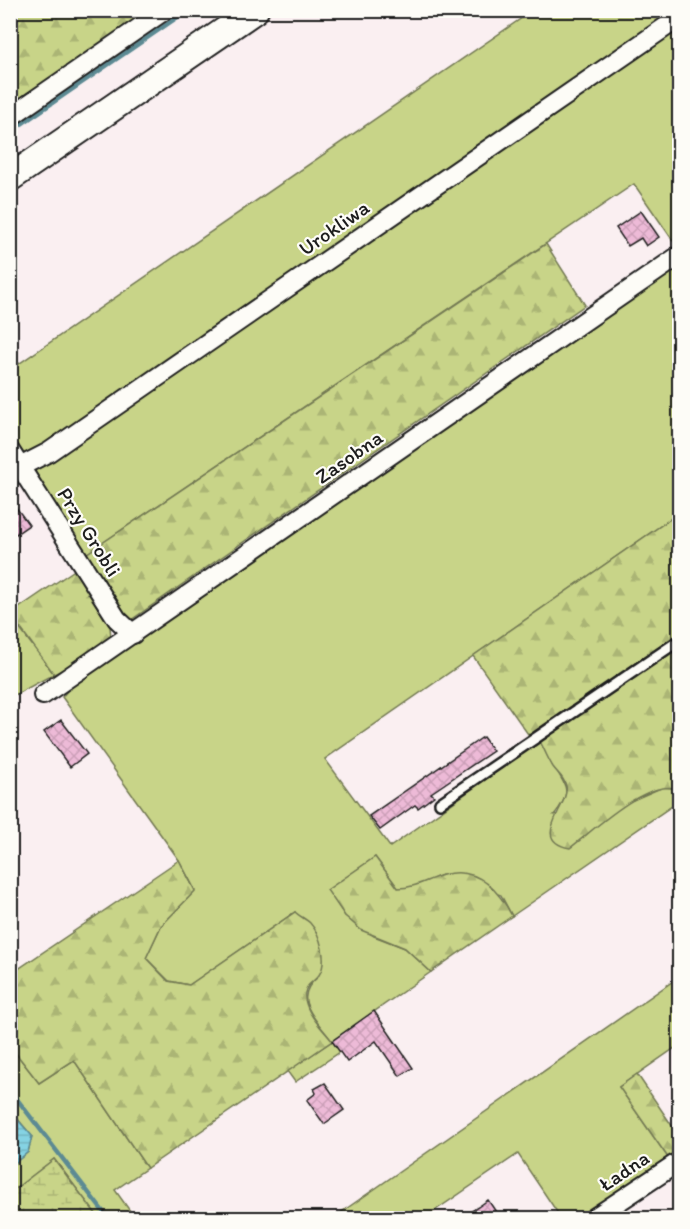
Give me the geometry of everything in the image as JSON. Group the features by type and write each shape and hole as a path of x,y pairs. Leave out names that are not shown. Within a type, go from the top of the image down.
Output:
{"street":[{"path":"10,117 165,10"},
{"path":"10,178 255,10"},
{"name":"Urokliwa","path":"14,463 50,452 680,16"},
{"name":"Zasobna","path":"43,695 680,255"},
{"name":"Przy Grobli","path":"14,463 117,619 133,634"},
{"name":"Ładna","path":"594,1218 680,1161"}],"lane":[{"path":"440,803 680,640"}],"green space":[{"path":"11,11 159,11 11,111"},
{"path":"532,11 678,11 29,459 20,454 11,433 10,370"},
{"path":"679,28 679,242 676,245 634,184 86,554 34,476 36,467"},
{"path":"546,244 585,305 131,620 124,616 86,554"},
{"path":"679,265 679,513 325,759 390,847 540,741 566,791 563,802 554,815 633,800 663,787 679,789 679,801 512,916 501,895 442,875 412,888 398,888 375,857 328,890 345,916 374,936 405,948 431,972 332,1041 308,1009 306,993 318,977 295,912 189,985 169,981 146,958 161,926 195,890 179,860 62,697 72,685"},
{"path":"679,513 679,633 530,737 473,656"},
{"path":"76,569 110,627 111,637 104,649 54,674 10,614"},
{"path":"10,616 54,674 11,697 10,697"},
{"path":"679,647 679,789 666,788 652,791 622,807 570,848 558,844 552,838 551,830 566,794 566,786 551,764 540,741"},
{"path":"375,857 398,888 410,887 455,873 476,876 493,889 512,916 431,972 405,948 361,930 345,916 327,890"},
{"path":"179,860 195,891 161,926 146,958 168,981 189,985 295,912 310,923 320,941 323,956 322,970 307,987 305,1000 314,1019 332,1041 147,1168 74,1060 39,1083 11,1047 11,974"},
{"path":"679,977 679,1045 619,1087 669,1159 583,1218 561,1218 518,1154 424,1218 333,1218"},
{"path":"332,1041 340,1052 295,1082 287,1071"},
{"path":"11,1047 39,1083 74,1060 147,1168 115,1190 135,1218 99,1218 54,1159 11,1192 11,1166 28,1152 32,1136 11,1111"},
{"path":"637,1074 679,1136 679,1152 669,1159 619,1087"},
{"path":"54,1159 99,1218 11,1218 11,1192"}],"water":[{"path":"10,1111 32,1136 28,1152 11,1166"}],"building":[{"path":"641,211 659,237 646,246 641,238 628,246 616,228"},
{"path":"10,499 29,525 10,538"},
{"path":"61,720 87,754 70,767 44,732"},
{"path":"483,737 493,751 431,793 434,796 418,808 415,805 380,830 369,816"},
{"path":"374,1011 413,1068 400,1076 376,1041 347,1062 332,1041"},
{"path":"325,1083 344,1110 324,1124 307,1100 316,1093 314,1089"},
{"path":"488,1200 500,1218 461,1218 478,1207"}],"waterway":[{"path":"10,132 188,10"},
{"path":"10,1090 108,1218"}]}
